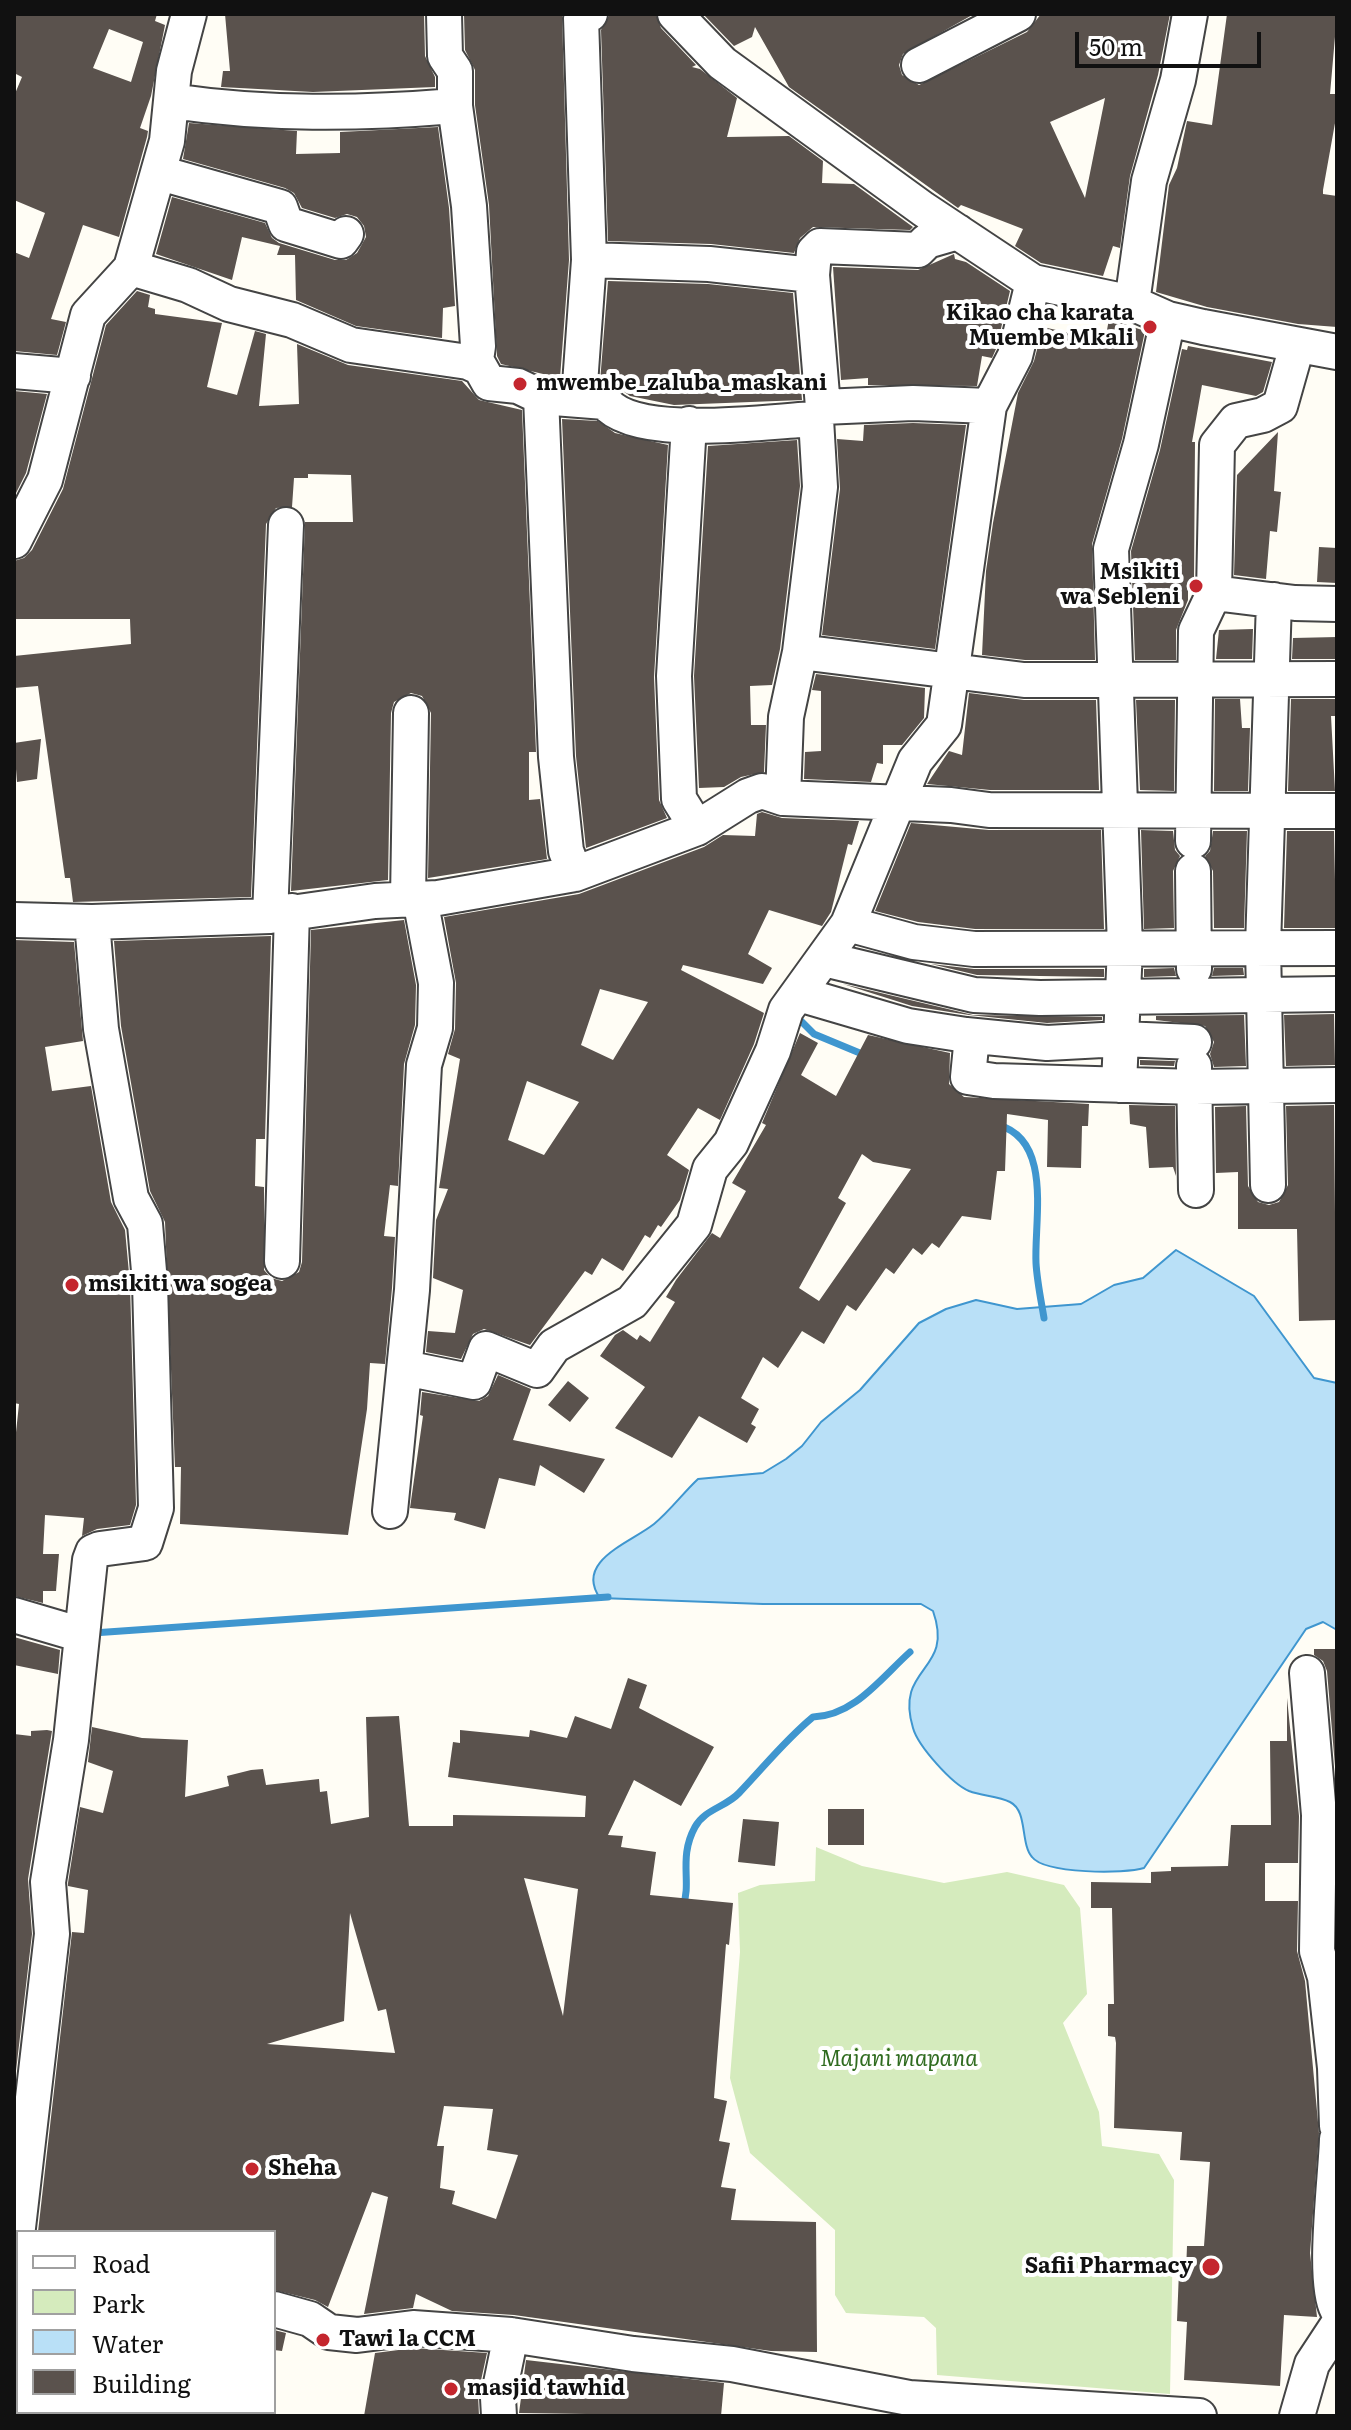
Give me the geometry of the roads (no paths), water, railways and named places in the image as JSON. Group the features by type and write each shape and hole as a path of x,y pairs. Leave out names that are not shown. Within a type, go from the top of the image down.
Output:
{"street":[{"path":"14,541 45,480 88,315 131,268 160,173 167,141 174,71 189,14"},
{"path":"444,14 445,56 455,71 455,106 469,206 479,367 489,383 518,386 541,397 605,402 613,412 656,424 689,424 913,403 989,406"},
{"path":"579,398 589,260 581,18 590,14"},
{"path":"675,14 722,63 1033,282 1132,303 1168,319 1337,352"},
{"path":"919,65 1018,14"},
{"path":"1132,303 1149,181 1178,80 1190,14"},
{"path":"171,101 285,113 366,113 455,106"},
{"path":"160,173 280,207 286,224 341,241 346,234"},
{"path":"783,798 786,717 800,652 820,487 820,413 812,275 814,252 820,246 918,250 927,241 958,232"},
{"path":"589,260 709,264 812,275"},
{"path":"131,268 188,285 229,304 292,320 351,345 468,362 479,367"},
{"path":"405,1368 474,1382 486,1349 537,1370 554,1346 632,1302 694,1225 710,1169 731,1143 773,1051 786,1010 848,924 915,761 944,725 989,406 1015,356 1033,282"},
{"path":"1119,1085 1125,947 1113,678 1111,549 1141,444 1168,319"},
{"path":"1196,1190 1193,677 1196,631 1214,593 1217,445 1236,421 1263,415 1280,406 1297,346"},
{"path":"14,371 73,376"},
{"path":"541,397 556,757 566,851 575,874"},
{"path":"689,424 674,676 679,799 697,828"},
{"path":"282,1261 281,914 286,525"},
{"path":"1214,593 1337,604"},
{"path":"1268,1185 1263,947 1274,600"},
{"path":"800,652 1024,680 1193,677 1337,679"},
{"path":"390,1511 405,1368 424,1065 435,1013 436,983 414,899 411,713"},
{"path":"14,920 92,922 281,914 414,899 575,874 697,828 748,796 762,791 783,798 896,802 989,810 1120,813 1193,841 1265,810 1337,811"},
{"path":"19,2230 52,1934 48,1882 71,1740 93,1552 145,1543 156,1508 150,1283 145,1224 131,1198 101,1029 92,922"},
{"path":"848,924 914,942 974,949 1337,948"},
{"path":"824,959 974,995 1337,994"},
{"path":"799,994 908,1026 972,1036 1047,1043 1121,1039 1194,1042"},
{"path":"972,1036 968,1077 1195,1087 1337,1085"},
{"path":"14,1615 84,1627"},
{"path":"1307,1673 1319,1815 1317,1951 1325,1977 1334,2034 1337,2126"},
{"path":"1337,2139 1329,2268 1332,2300 1337,2309"},
{"path":"276,2310 310,2319 343,2334 413,2328 511,2335 732,2364 910,2407 1199,2416"},
{"path":"1297,2416 1312,2364 1337,2326"},
{"path":"499,2416 498,2398 511,2335"}],"water":[{"path":"1176,1250 1254,1296 1314,1378 1337,1383 1337,1630 1323,1622 1306,1629 1144,1868 1086,1871 1040,1863 1028,1851 1016,1806 969,1791 936,1764 916,1736 909,1707 911,1692 936,1647 938,1631 933,1611 921,1604 763,1604 600,1598 594,1585 594,1574 608,1554 654,1524 698,1479 763,1473 786,1459 802,1446 821,1422 860,1390 919,1323 946,1309 976,1300 1017,1309 1081,1304 1114,1285 1143,1278"}],"waterway":[{"path":"796,1016 814,1034 867,1056"},
{"path":"998,1125 1015,1133 1027,1147 1034,1164 1038,1204 1036,1263 1044,1318"},
{"path":"93,1633 608,1597"},
{"path":"683,1906 687,1849 699,1821 739,1793 813,1717 828,1715 854,1703 910,1652"}],"place":[{"name":"Kikao cha karata Muembe Mkali","path":"1150,327"},
{"name":"mwembe_zaluba_maskani","path":"520,384"},
{"name":"Msikiti wa Sebleni","path":"1196,586"},
{"name":"msikiti wa sogea","path":"72,1285"},
{"name":"Sheha","path":"252,2169"},
{"name":"Safii Pharmacy","path":"1211,2267"},
{"name":"Tawi la CCM","path":"323,2340"},
{"name":"masjid tawhid","path":"451,2389"}],"park label":[{"name":"Majani mapana","path":"899,2060"}]}
